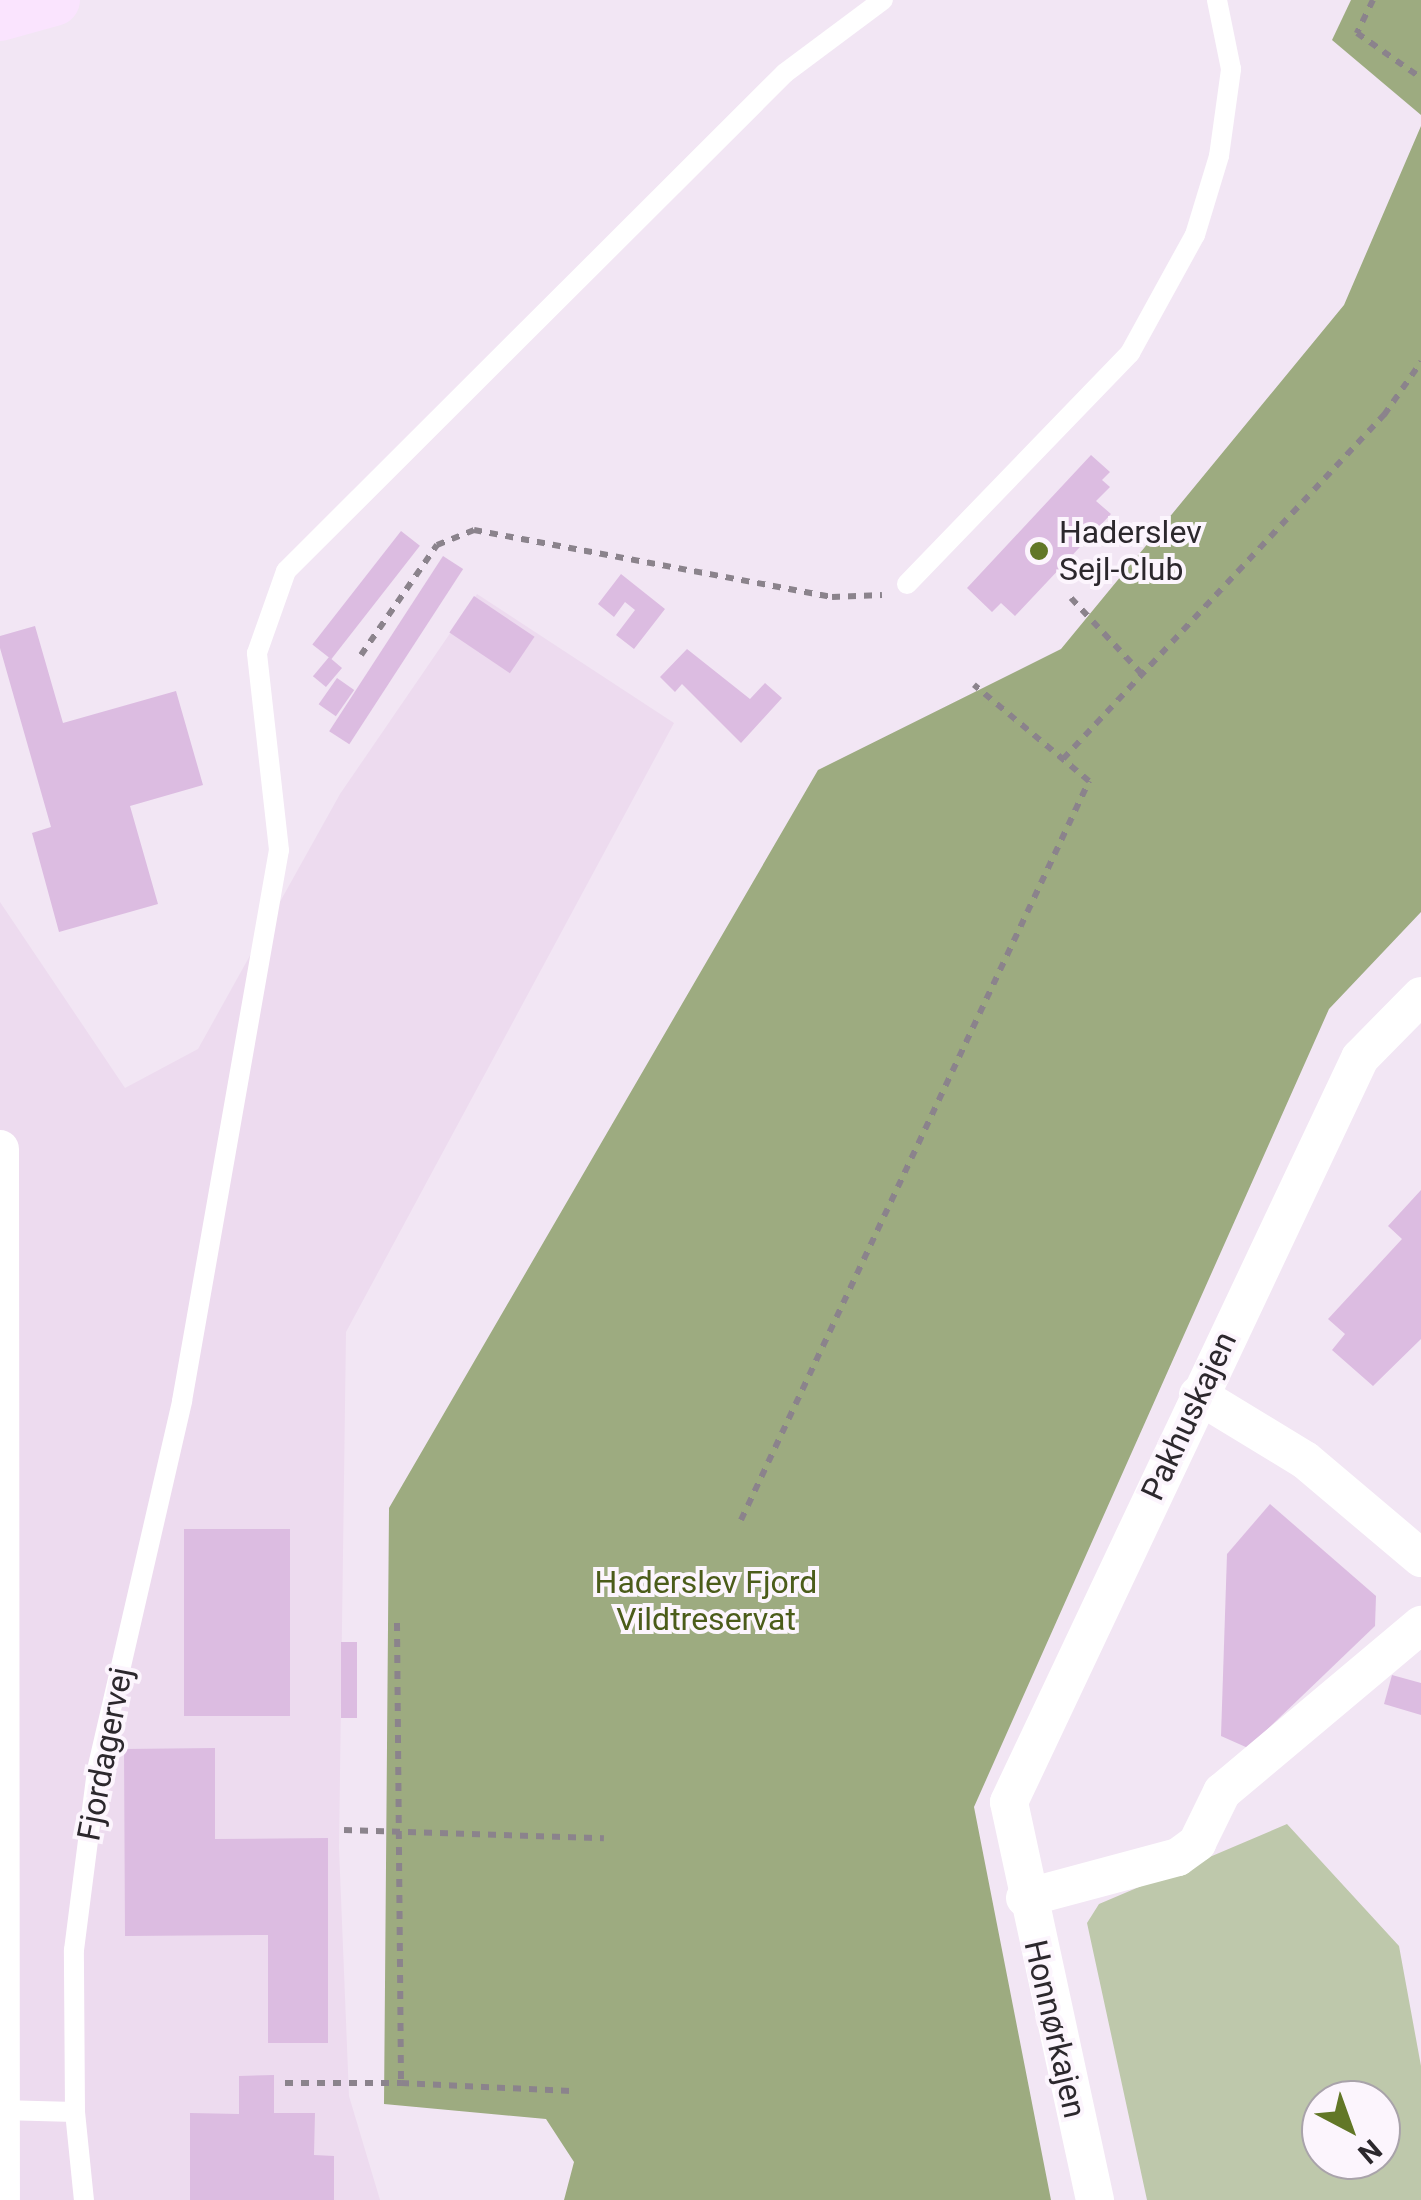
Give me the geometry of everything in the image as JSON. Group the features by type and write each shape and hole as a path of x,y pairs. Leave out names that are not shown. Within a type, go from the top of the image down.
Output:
{"street":[{"path":"0,15 54,0"},
{"name":"Pakhuskajen","path":"1017,1858 1009,1802 1198,1395 1360,1058 1421,996"},
{"path":"0,1149 1,2200"},
{"path":"1198,1395 1305,1460 1421,1558"},
{"path":"1026,1898 1188,1850 1211,1824 1222,1792 1421,1624"},
{"name":"Honnørkajen","path":"1017,1858 1095,2200"}],"lane":[{"name":"Fjordagervej","path":"84,2200 75,2112 74,1950 97,1770 182,1401 279,850 257,653 286,571 785,73 883,0"},
{"path":"908,584 1130,353 1194,234 1219,156 1231,69 1219,0"},
{"path":"1,2110 75,2112"}],"path":[{"path":"1373,0 1357,33 1421,78"},
{"path":"1063,759 1384,415 1421,362"},
{"path":"361,656 437,545 474,530 832,597 873,599 908,584"},
{"path":"1071,598 1141,674"},
{"path":"741,1520 1089,780 974,685"},
{"path":"397,1623 401,2084"},
{"path":"344,1830 604,1838"},
{"path":"285,2083 571,2091"}],"shaded area":[{"path":"1351,0 1421,0 1421,115 1332,40"},
{"name":"Haderslev Fjord Vildtreservat","path":"1421,126 1421,912 1329,1009 974,1807 1051,2200 564,2200 574,2162 546,2119 384,2104 389,1508 818,770 1061,649 1344,305"},
{"path":"477,594 674,723 346,1332 339,1848 349,2096 380,2200 0,2200 0,902 125,1088 198,1049 340,794"},
{"path":"1287,1824 1399,1946 1421,2066 1421,2200 1147,2200 1087,1923 1099,1904"}],"building":[{"name":"Haderslev Sejl-Club","path":"1091,455 1110,472 1102,480 1110,487 1096,501 1111,514 1015,616 1001,603 992,612 967,588"},
{"path":"401,531 420,546 331,659 312,644"},
{"path":"443,556 463,569 349,744 329,731"},
{"path":"621,574 665,609 634,649 616,635 635,610 625,602 614,617 598,604"},
{"path":"474,596 535,637 510,673 449,632"},
{"path":"35,626 63,723 176,691 203,785 130,806 158,904 59,932 32,833 51,827 0,648 0,636"},
{"path":"687,649 750,699 765,683 782,698 741,743 682,684 675,692 660,677"},
{"path":"329,657 342,668 326,687 313,676"},
{"path":"337,678 354,690 336,716 319,704"},
{"path":"1421,1190 1421,1339 1373,1386 1332,1350 1345,1334 1328,1319 1402,1239 1388,1226"},
{"path":"1270,1504 1376,1596 1375,1626 1248,1748 1221,1736 1227,1554"},
{"path":"184,1529 290,1529 290,1716 184,1716"},
{"path":"341,1642 357,1642 357,1718 341,1718"},
{"path":"1392,1675 1421,1683 1421,1715 1384,1704"},
{"path":"215,1748 215,1839 328,1838 328,2043 268,2043 268,1935 125,1936 124,1749"},
{"path":"274,2075 274,2113 315,2113 314,2155 334,2156 334,2200 190,2200 190,2113 239,2114 239,2076"}],"place":[{"name":"Haderslev Sejl-Club","path":"1039,551"}]}
